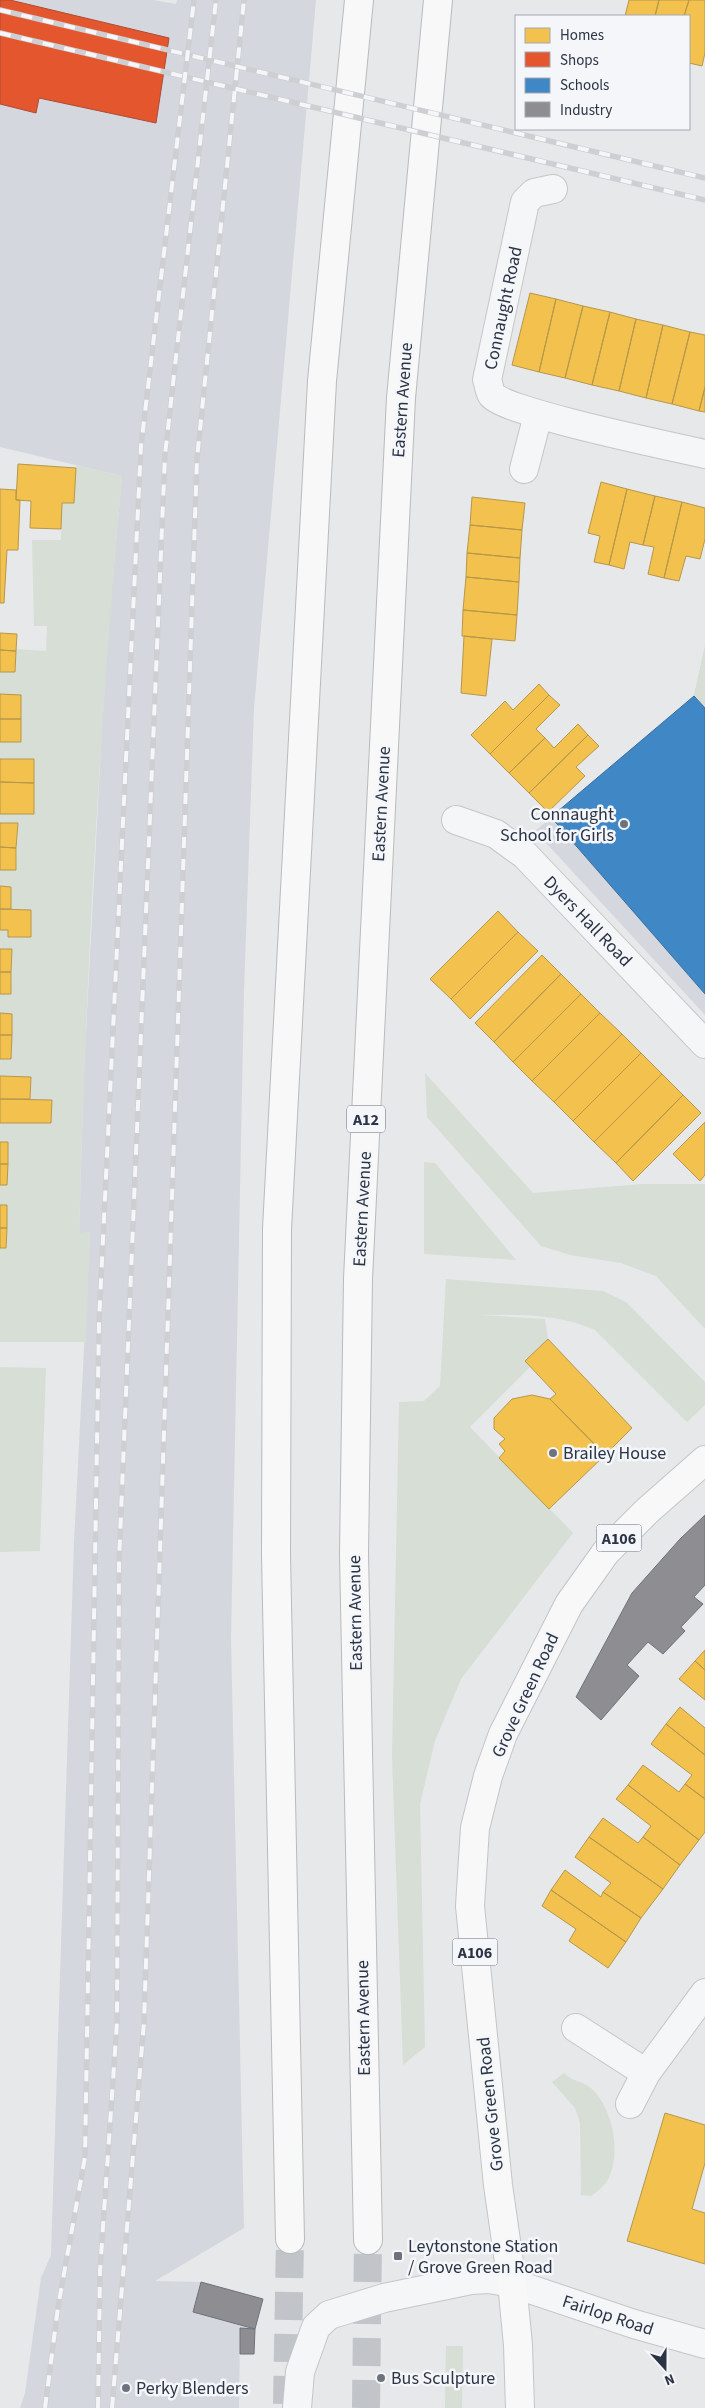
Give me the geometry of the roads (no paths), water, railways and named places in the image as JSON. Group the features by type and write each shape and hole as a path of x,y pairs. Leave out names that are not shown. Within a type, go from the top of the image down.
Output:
{"main road":[{"path":"290,2239 276,1555 278,1229 322,381 359,0"},
{"name":"Eastern Avenue","path":"368,2240 354,1554 358,1280 401,398 438,0"},
{"name":"Grove Green Road","path":"520,2408 518,2345 512,2283 498,2185 470,1906 478,1820 488,1776 503,1734 570,1604 606,1552 646,1510 705,1460"}],"street":[{"name":"Connaught Road","path":"553,189 534,193 525,202 487,380 492,395 506,405 538,415 705,454"},
{"path":"524,470 538,415"},
{"name":"Dyers Hall Road","path":"456,820 496,834 525,855 705,1044"},
{"path":"630,2104 646,2073 705,1993"},
{"path":"576,2028 646,2073"},
{"path":"297,2408 300,2372 316,2327 330,2315 384,2298 470,2280 489,2279 512,2283"},
{"name":"Fairlop Road","path":"512,2283 634,2324 705,2344"}],"tunnel":[{"path":"287,2404 290,2239"},
{"path":"366,2408 368,2240"}],"railway":[{"path":"45,2408 58,2307 85,2157 99,1323 141,446 194,0"},
{"path":"98,2408 100,2271 117,2022 119,1562 165,455 216,0"},
{"path":"112,2408 144,2022 197,459 244,0"},
{"path":"0,10 705,178"},
{"path":"0,33 705,200"}],"place":[{"name":"Connaught School for Girls","path":"624,824"},
{"name":"Brailey House","path":"553,1453"},
{"name":"Leytonstone Station / Grove Green Road","path":"398,2256"},
{"name":"Bus Sculpture","path":"381,2378"},
{"name":"Perky Blenders","path":"126,2388"}]}
